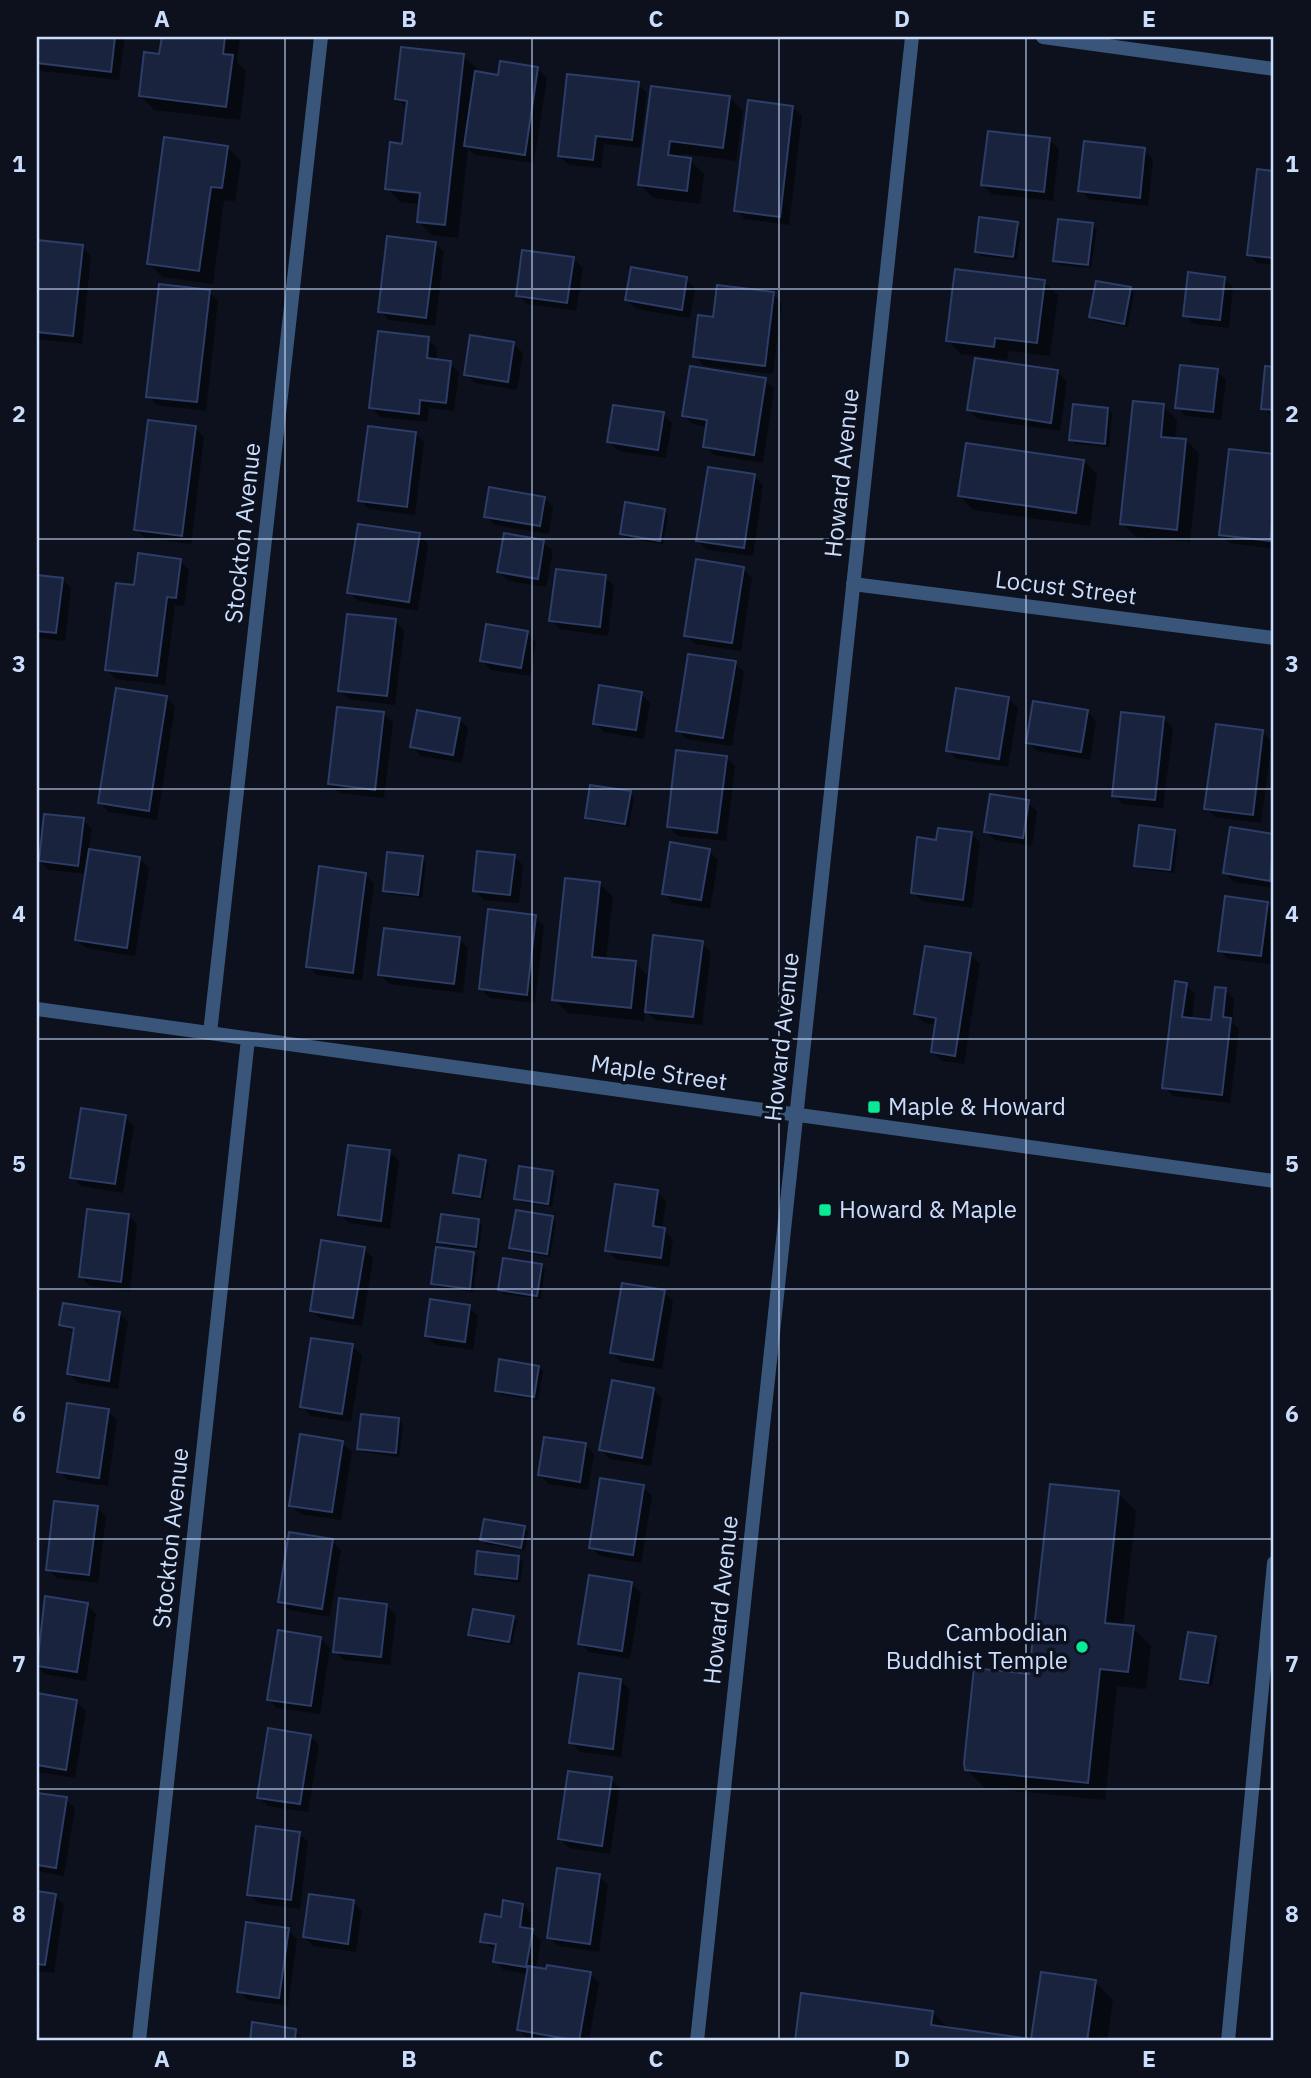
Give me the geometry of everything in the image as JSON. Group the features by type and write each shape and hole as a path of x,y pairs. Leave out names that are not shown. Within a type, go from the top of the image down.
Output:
{"street":[{"name":"Stockton Avenue","path":"210,1034 321,37"},
{"name":"Howard Avenue","path":"697,2041 912,37"},
{"path":"1043,37 1274,69"},
{"name":"Locust Street","path":"853,584 1274,638"},
{"name":"Maple Street","path":"37,1009 1274,1181"},
{"name":"Stockton Avenue","path":"139,2041 248,1039"},
{"path":"1228,2041 1274,1563"}],"building":[{"path":"37,37 115,37 111,72 37,63"},
{"path":"162,37 225,37 223,54 233,55 226,107 139,96 144,52 159,54"},
{"path":"401,47 464,54 445,225 417,222 420,193 385,189 390,142 402,144 407,101 395,99"},
{"path":"500,61 538,67 525,155 464,146 475,71 498,75"},
{"path":"567,74 639,82 632,140 596,136 593,160 558,156"},
{"path":"651,86 730,96 723,148 670,141 668,155 691,158 687,191 638,185"},
{"path":"748,100 793,106 780,217 734,211"},
{"path":"988,131 1050,138 1044,192 981,185"},
{"path":"164,137 228,146 222,188 211,187 199,271 147,264"},
{"path":"1084,141 1145,148 1140,198 1078,191"},
{"path":"1257,169 1274,171 1274,258 1247,255"},
{"path":"979,217 1018,222 1013,257 975,252"},
{"path":"1058,219 1093,223 1088,265 1053,261"},
{"path":"387,236 436,242 426,318 378,312"},
{"path":"37,240 83,245 73,336 37,332"},
{"path":"522,250 574,257 567,303 516,296"},
{"path":"631,267 687,277 682,310 625,300"},
{"path":"955,269 1045,280 1037,343 995,338 994,347 946,341"},
{"path":"1188,272 1225,277 1220,320 1183,316"},
{"path":"1096,281 1131,287 1124,324 1089,317"},
{"path":"159,284 210,290 197,402 146,397"},
{"path":"717,285 774,292 765,366 693,357 698,315 713,317"},
{"path":"378,331 429,337 427,358 451,361 446,403 420,400 419,414 369,408"},
{"path":"470,335 514,342 508,382 464,375"},
{"path":"975,358 1058,370 1051,423 967,410"},
{"path":"1180,365 1218,369 1213,412 1175,408"},
{"path":"690,366 766,378 754,455 703,447 707,420 682,416"},
{"path":"1265,366 1274,367 1274,410 1261,409"},
{"path":"1133,401 1164,404 1161,437 1186,439 1177,530 1120,524"},
{"path":"1073,404 1108,408 1105,444 1069,440"},
{"path":"613,405 664,412 658,450 607,442"},
{"path":"148,420 196,426 182,536 134,530"},
{"path":"368,426 416,432 407,507 358,501"},
{"path":"966,443 1084,460 1076,513 958,496"},
{"path":"1229,449 1274,454 1274,502 1270,541 1219,535"},
{"path":"708,467 755,474 744,548 696,541"},
{"path":"489,487 545,497 540,526 484,517"},
{"path":"625,502 665,509 660,541 620,534"},
{"path":"358,524 420,533 409,602 347,593"},
{"path":"504,533 544,540 538,579 497,572"},
{"path":"138,553 181,559 176,598 167,597 157,676 105,670 116,583 134,585"},
{"path":"696,559 744,567 732,643 684,636"},
{"path":"556,569 606,575 600,627 549,621"},
{"path":"37,575 63,578 56,633 37,631"},
{"path":"347,614 396,619 387,696 338,691"},
{"path":"486,624 528,631 521,668 480,661"},
{"path":"688,654 736,661 723,738 676,731"},
{"path":"599,685 642,692 636,730 593,724"},
{"path":"116,688 167,696 149,811 98,803"},
{"path":"956,688 1009,697 999,759 946,751"},
{"path":"1033,701 1088,710 1081,752 1026,743"},
{"path":"337,707 384,712 375,790 328,784"},
{"path":"417,710 460,718 453,755 410,747"},
{"path":"1121,712 1164,717 1155,800 1112,796"},
{"path":"1216,724 1263,730 1253,815 1204,809"},
{"path":"676,750 727,756 717,833 667,827"},
{"path":"590,785 631,791 625,824 585,818"},
{"path":"990,794 1029,800 1023,838 984,832"},
{"path":"44,814 84,818 78,866 39,861"},
{"path":"1139,825 1175,830 1170,870 1134,866"},
{"path":"1230,827 1274,834 1270,881 1223,873"},
{"path":"938,828 972,832 963,900 911,893 917,837 936,840"},
{"path":"670,842 710,849 701,900 662,894"},
{"path":"89,849 140,857 127,948 75,940"},
{"path":"477,851 515,855 510,895 473,891"},
{"path":"387,852 423,856 418,895 383,891"},
{"path":"319,866 366,873 353,973 306,967"},
{"path":"565,878 600,882 592,957 636,961 631,1008 552,1000"},
{"path":"1225,896 1268,902 1261,956 1218,951"},
{"path":"488,909 536,915 527,995 479,989"},
{"path":"384,928 460,937 454,984 378,975"},
{"path":"653,935 703,941 693,1017 645,1012"},
{"path":"925,946 971,953 955,1056 931,1052 936,1018 914,1014"},
{"path":"1175,981 1187,983 1182,1017 1211,1020 1215,987 1226,988 1223,1017 1231,1018 1222,1095 1162,1088"},
{"path":"81,1108 126,1115 115,1184 70,1178"},
{"path":"348,1145 390,1150 381,1221 338,1215"},
{"path":"459,1155 486,1160 480,1197 453,1193"},
{"path":"519,1166 553,1171 548,1204 514,1199"},
{"path":"615,1184 658,1190 653,1226 665,1228 661,1258 605,1251"},
{"path":"87,1209 129,1214 121,1282 79,1277"},
{"path":"516,1210 553,1216 547,1254 509,1248"},
{"path":"441,1214 479,1219 476,1247 437,1242"},
{"path":"321,1240 365,1247 353,1318 310,1311"},
{"path":"436,1247 474,1252 470,1289 431,1284"},
{"path":"503,1258 542,1264 537,1296 498,1290"},
{"path":"622,1283 665,1290 653,1360 610,1353"},
{"path":"430,1299 470,1305 465,1342 425,1336"},
{"path":"63,1303 120,1312 109,1381 67,1374 74,1328 59,1325"},
{"path":"311,1338 353,1344 342,1414 300,1407"},
{"path":"499,1359 539,1366 534,1397 495,1391"},
{"path":"612,1380 654,1388 642,1458 599,1450"},
{"path":"67,1403 109,1409 99,1478 57,1472"},
{"path":"361,1414 399,1418 396,1453 357,1449"},
{"path":"300,1434 343,1441 332,1512 289,1506"},
{"path":"544,1437 586,1443 580,1482 538,1475"},
{"path":"600,1478 644,1485 633,1555 589,1548"},
{"name":"Cambodian Buddhist Temple","path":"1050,1484 1119,1491 1105,1623 1134,1626 1128,1672 1100,1669 1088,1783 965,1770 964,1763 974,1668 1029,1674"},
{"path":"54,1501 98,1506 89,1575 46,1570"},
{"path":"484,1519 525,1526 521,1548 480,1540"},
{"path":"289,1532 333,1539 322,1609 278,1602"},
{"path":"477,1551 519,1556 517,1579 475,1574"},
{"path":"589,1575 632,1582 622,1651 578,1644"},
{"path":"45,1596 88,1603 77,1672 37,1666"},
{"path":"339,1598 387,1604 381,1657 333,1652"},
{"path":"473,1609 514,1616 509,1642 468,1635"},
{"path":"278,1630 321,1637 311,1706 267,1700"},
{"path":"1188,1632 1216,1636 1208,1683 1180,1679"},
{"path":"579,1673 621,1679 613,1749 569,1743"},
{"path":"37,1693 77,1700 66,1770 37,1765"},
{"path":"268,1728 311,1735 300,1804 257,1798"},
{"path":"568,1771 612,1777 602,1846 558,1839"},
{"path":"37,1793 67,1797 56,1868 37,1865"},
{"path":"256,1826 300,1832 291,1900 247,1895"},
{"path":"557,1868 600,1874 590,1944 547,1938"},
{"path":"37,1891 56,1894 45,1965 37,1964"},
{"path":"309,1894 354,1900 348,1944 303,1937"},
{"path":"503,1900 523,1904 520,1927 533,1929 526,1967 493,1962 496,1944 480,1942 485,1914 501,1917"},
{"path":"246,1922 289,1928 279,1998 237,1992"},
{"path":"547,1965 591,1972 579,2041 517,2030 528,1966 546,1969"},
{"path":"1041,1972 1096,1980 1087,2041 795,2041 801,1993 933,2011 931,2025 1031,2039"},
{"path":"252,2022 296,2029 295,2041 250,2041"}],"place":[{"name":"Maple & Howard","path":"874,1107"},
{"name":"Howard & Maple","path":"825,1210"},
{"name":"Cambodian Buddhist Temple","path":"1082,1647"}]}
